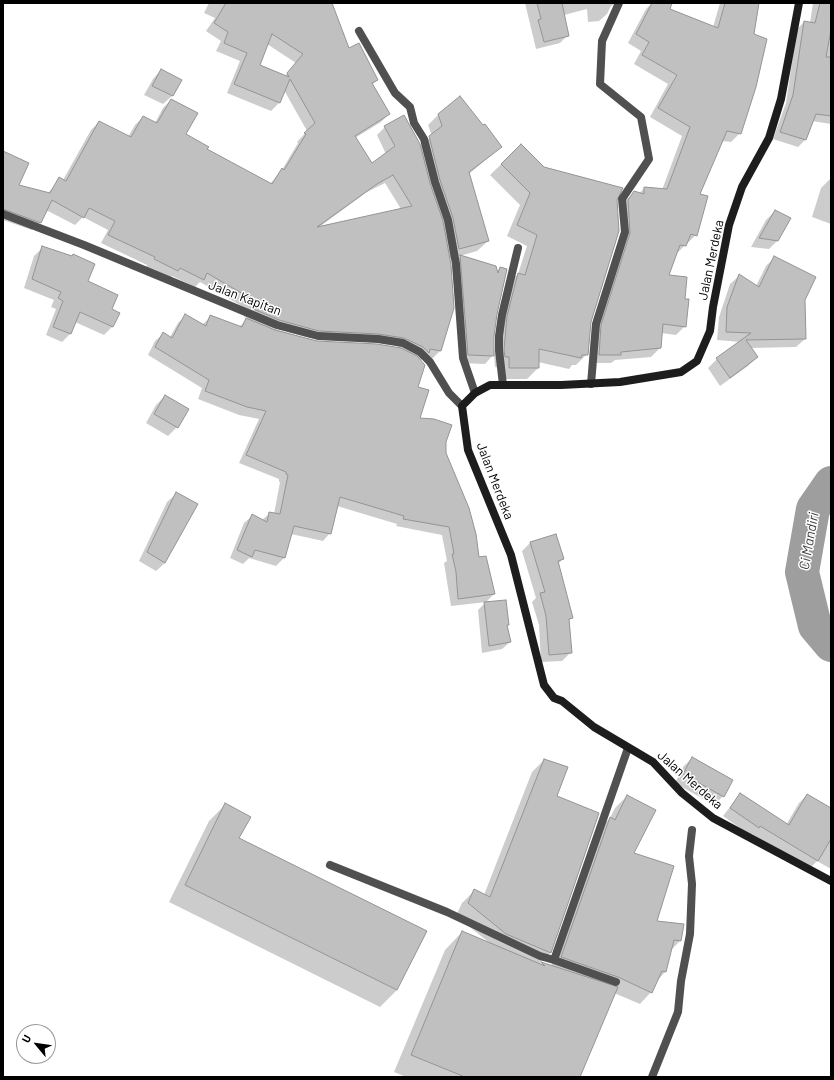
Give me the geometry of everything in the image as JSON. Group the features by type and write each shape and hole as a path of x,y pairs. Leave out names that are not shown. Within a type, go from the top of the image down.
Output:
{"street":[{"path":"591,384 596,324 625,232 622,199 649,160 641,117 600,84 602,41 619,3"},
{"name":"Jalan Merdeka","path":"799,3 781,99 769,138 742,187 729,225 713,306 710,331 697,361 681,372 675,374 591,384 520,387 503,384 490,385 475,394 462,406 468,450 511,555 544,685 554,698 562,701 594,727 653,762 682,793 714,818 831,881"},
{"path":"359,31 395,93 410,107 414,123 424,139 435,182 448,220 456,264 463,358 475,394"},
{"name":"Jalan Kapitan","path":"3,214 84,245 277,325 318,336 378,339 403,343 420,352 430,362 449,393 462,406"},
{"path":"503,384 499,350 502,315 518,248"},
{"path":"554,960 628,748"},
{"path":"652,1077 678,1012 681,981 690,934 692,884 690,856 692,830"},
{"path":"330,865 447,912 540,956 616,982"}],"building":[{"path":"226,3 332,3 349,48 359,43 378,80 372,83 390,114 355,136 372,163 395,146 384,126 404,115 420,144 430,183 443,221 451,265 454,308 441,351 430,349 429,353 423,347 404,338 378,334 319,331 279,320 251,308 255,301 207,273 204,280 180,268 178,271 154,259 155,257 108,235 115,221 89,208 84,218 52,200 41,223 3,209 3,151 29,163 19,185 50,193 59,177 66,181 99,121 131,137 143,116 157,123 171,99 198,113 186,134 209,147 207,149 272,184 282,168 284,170 306,134 304,133 315,123 290,79 280,103 234,84 247,53 224,43 228,32 214,23","holes":["272,34 303,54 287,73 289,77 260,65","393,175 412,206 317,227 377,184"]},
{"path":"537,3 562,3 569,36 544,42 538,20 541,19"},
{"path":"652,3 672,3 670,9 718,28 725,3 759,3 754,34 767,39 756,87 741,134 727,131 700,194 708,196 697,236 691,234 686,246 680,245 669,275 687,277 685,299 689,299 686,327 663,324 661,348 621,352 621,355 599,355 601,325 630,233 628,200 634,191 644,194 644,187 667,189 690,127 658,108 677,75 642,55 649,42 636,34"},
{"path":"820,3 831,3 831,30 826,57 831,57 831,116 816,114 806,140 780,132 793,95 804,21 815,23"},
{"path":"161,69 182,80 173,96 152,86"},
{"path":"460,96 483,125 485,124 502,147 469,172 489,241 459,249 453,218 440,180 429,136 442,126 438,114"},
{"path":"521,144 544,167 623,188 617,200 619,231 591,322 588,355 582,355 581,358 539,349 539,368 509,368 509,357 505,357 504,350 507,316 518,273 525,275 537,235 517,225 530,193 501,164"},
{"path":"775,210 791,218 778,241 759,238"},
{"path":"42,246 72,256 73,254 95,264 88,281 118,295 112,309 120,313 113,327 80,312 71,334 53,327 63,301 58,298 61,292 32,279"},
{"path":"460,255 496,266 498,273 500,267 507,269 497,314 494,336 494,356 468,355"},
{"path":"774,256 816,277 805,300 806,339 746,340 758,357 730,378 716,358 751,333 726,332 727,307 739,274 759,287"},
{"path":"185,314 206,326 210,315 242,327 246,318 275,330 317,341 377,344 401,348 417,356 425,365 418,387 429,390 420,418 434,419 452,425 446,442 446,453 469,508 476,534 479,557 486,556 495,594 458,599 456,572 452,554 454,554 449,527 403,519 404,516 340,497 331,534 294,526 285,558 255,550 252,557 237,550 252,514 267,522 269,512 280,514 288,475 286,472 246,455 266,411 247,407 205,391 209,380 155,347 163,332 172,338"},
{"path":"165,395 189,409 178,428 154,414"},
{"path":"176,492 198,504 165,563 147,552"},
{"path":"556,534 564,559 558,561 573,618 569,619 572,653 549,655 546,616 540,593 545,592 530,542"},
{"path":"506,600 509,625 507,625 511,642 489,646 484,602"},
{"path":"692,757 733,780 724,797 683,774"},
{"path":"544,759 568,767 557,796 599,813 551,953 506,934 468,903 474,889 490,897"},
{"path":"740,793 789,825 807,794 831,808 831,839 818,861 760,826 759,828 730,808"},
{"path":"627,795 656,810 634,853 674,866 657,921 684,924 681,941 674,940 666,972 662,971 652,993 618,977 561,957 610,817 615,820"},
{"path":"225,803 251,817 239,838 427,931 397,990 185,885"},
{"path":"462,931 545,966 541,962 618,987 580,1077 465,1077 411,1055"}],"waterway":[{"name":"Ci Mandiri","path":"831,483 813,509 802,572 815,626 831,645"}]}
